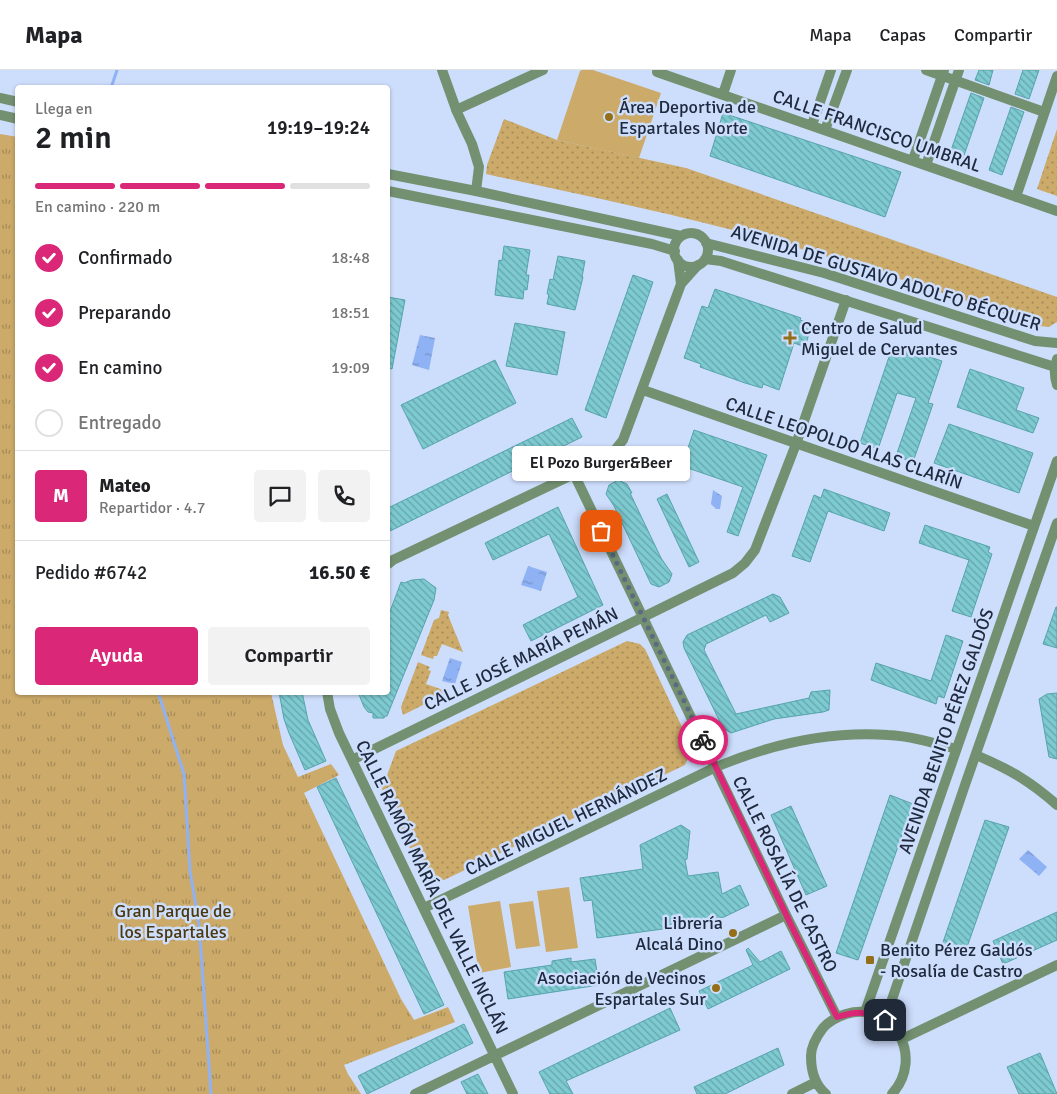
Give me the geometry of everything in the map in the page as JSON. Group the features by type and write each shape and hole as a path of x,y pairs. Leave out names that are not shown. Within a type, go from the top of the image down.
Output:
{"street":[{"path":"442,70 456,110 472,144 479,167 476,191"},
{"path":"456,110 543,70"},
{"path":"722,94 731,70"},
{"path":"812,125 831,70"},
{"path":"826,130 847,70"},
{"path":"926,70 943,73 955,80 1044,112"},
{"path":"926,165 959,70"},
{"name":"CALLE FRANCISCO UMBRAL","path":"657,72 1057,211"},
{"path":"913,160 943,73"},
{"path":"1016,197 1057,76"},
{"path":"0,98 15,101"},
{"path":"0,115 15,118"},
{"path":"390,174 476,191 681,236 690,233 695,234 706,242 708,251 702,262 681,284 624,440 611,455 390,562"},
{"path":"390,191 652,244 676,255 687,266 702,262"},
{"path":"681,236 676,243 681,284"},
{"name":"AVENIDA DE GUSTAVO ADOLFO BÉCQUER","path":"706,242 824,273 1035,341 1057,344"},
{"name":"AVENIDA DE GUSTAVO ADOLFO BÉCQUER","path":"702,262 721,262 1056,363"},
{"name":"CALLE JOSÉ MARÍA PEMÁN","path":"352,760 733,573 745,563 755,550 796,444 846,300"},
{"path":"1056,363 1055,377 1057,385"},
{"name":"CALLE LEOPOLDO ALAS CLARÍN","path":"643,390 1034,526"},
{"name":"AVENIDA BENITO PÉREZ GALDÓS","path":"865,1012 1057,461"},
{"name":"CALLE ROSALÍA DE CASTRO","path":"574,474 642,618 837,1017"},
{"name":"AVENIDA BENITO PÉREZ GALDÓS","path":"885,1020 976,754 1056,529"},
{"name":"CALLE RAMÓN MARÍA DEL VALLE INCLÁN","path":"328,695 330,709 352,760 513,1094"},
{"name":"CALLE MIGUEL HERNÁNDEZ","path":"424,908 742,756 791,742 840,735 889,735 956,748"},
{"path":"976,754 1002,766 1035,786 1057,805"},
{"path":"416,1094 786,915"},
{"path":"902,1039 1057,965"},
{"path":"826,1094 816,1082 811,1066 811,1052 816,1037 826,1025 837,1017 853,1012 865,1012 892,1025 902,1039 907,1058 906,1070 892,1094"},
{"path":"792,1094 816,1082"}],"green space":[{"name":"Área Deportiva de Espartales Norte","path":"593,70 661,93 639,158 557,140 580,71"},
{"path":"504,119 557,140 686,168 1057,297 1057,322 1049,327 1040,326 905,281 769,240 664,213 486,174 487,165"},
{"path":"1057,129 1057,196 1037,189"},
{"name":"Gran Parque de los Espartales","path":"0,134 15,136 15,695 271,695 283,745 298,777 331,764 339,775 304,793 401,999 414,1020 448,1007 455,1022 344,1065 361,1094 0,1094"},
{"path":"441,610 449,612 448,615 463,652 442,644 437,656 434,656 433,659 421,655 434,620 439,618"},
{"path":"627,641 640,644 645,649 691,746 691,752 685,765 444,880 427,879 423,876 382,789 396,751"},
{"path":"418,662 430,667 428,670 431,671 426,684 449,692 403,715 401,707"},
{"path":"569,887 578,948 546,952 537,891"},
{"path":"500,901 511,967 479,973 468,906"},
{"path":"533,901 540,946 516,949 509,904"}],"water":[{"path":"420,335 435,338 429,370 412,365"},
{"path":"713,490 722,496 720,509 716,509 711,504"},
{"path":"528,566 547,572 541,591 521,585"},
{"path":"450,658 462,662 455,684 442,681"},
{"path":"1028,850 1047,867 1039,876 1019,859"}],"building":[{"path":"979,70 993,70 989,85 975,80"},
{"path":"1023,70 1039,70 1029,99 1015,94"},
{"path":"971,93 984,98 962,161 949,156"},
{"path":"1011,107 1024,112 1002,175 989,170"},
{"path":"723,113 901,172 885,217 710,156"},
{"path":"504,246 530,250 526,275 529,275 527,290 524,289 523,299 495,295 499,260 502,261"},
{"path":"558,256 585,261 575,310 547,304 550,279 553,280"},
{"path":"633,275 653,282 606,418 585,410"},
{"name":"Centro de Salud Miguel de Cervantes","path":"715,289 801,318 800,320 812,324 805,347 794,343 779,390 763,384 762,388 745,383 700,367 701,364 684,358 702,306 708,308"},
{"path":"390,297 405,300 392,369 390,368"},
{"path":"515,323 565,332 557,375 506,366"},
{"path":"893,345 942,361 928,403 933,404 913,462 896,456 916,398 897,393 878,449 860,443"},
{"path":"495,360 516,403 423,449 401,405"},
{"path":"970,369 1024,388 1016,410 1039,418 1033,433 957,407"},
{"path":"572,418 582,437 390,531 390,507"},
{"path":"949,424 1033,453 1019,493 934,463"},
{"path":"694,430 767,455 738,536 727,532 743,487 682,466"},
{"path":"618,480 627,484 661,558 672,574 669,582 659,587 651,584 614,506 606,494 609,485"},
{"path":"824,489 890,513 884,531 828,511 810,562 792,556 814,495 821,498"},
{"path":"667,494 699,562 689,567 657,499"},
{"path":"558,507 603,605 531,641 523,625 578,597 549,534 493,560 485,543"},
{"path":"925,525 990,547 988,552 992,554 971,617 952,611 969,560 919,543"},
{"path":"424,579 436,588 434,600 387,716 384,718 373,718 373,713 368,712 364,707 359,695 390,695 390,612 401,582 404,583"},
{"path":"773,594 780,597 789,613 770,622 766,615 706,644 704,650 736,714 809,698 811,692 830,690 829,710 774,719 731,733 722,726 684,648 683,642 687,635"},
{"path":"1057,607 1057,648 1043,644"},
{"path":"946,635 963,641 944,698 938,696 936,704 871,680 876,663 931,681"},
{"path":"1057,693 1057,759 1049,757 1039,699 1047,694"},
{"path":"280,695 303,695 308,720 326,761 305,770 284,719"},
{"path":"336,778 444,1005 424,1014 317,787"},
{"path":"890,795 913,804 858,960 836,953"},
{"path":"791,806 827,886 806,895 771,815"},
{"path":"985,820 1009,827 966,950 942,945"},
{"path":"681,825 690,831 687,859 685,860 688,876 718,872 722,894 740,885 749,905 724,917 670,925 670,928 597,938 592,900 584,901 580,878 643,869 640,845"},
{"path":"1057,912 1057,940 1003,964 993,941"},
{"path":"748,948 760,962 781,951 790,969 708,1009 699,991 753,965 746,950"},
{"path":"571,958 571,962 595,959 599,985 508,999 504,972 552,965 552,961"},
{"path":"670,1008 680,1030 566,1081 573,1094 550,1094 539,1072"},
{"path":"464,1024 473,1043 367,1094 358,1076"},
{"path":"778,1048 784,1065 725,1094 697,1094 694,1087"},
{"path":"1040,1053 1057,1094 1019,1094 1007,1067"},
{"path":"478,1074 488,1094 467,1094 461,1082"}],"waterway":[{"path":"112,85 117,70"},
{"path":"159,695 184,774 190,871 199,924 211,1094"}],"way so far":[{"path":"601,531 703,740"}],"place":[{"name":"Área Deportiva de Espartales Norte","path":"609,117"},
{"name":"Centro de Salud Miguel de Cervantes","path":"790,338"},
{"name":"El Pozo Burger&Beer","path":"601,531"},
{"name":"Librería Alcalá Dino","path":"733,933"},
{"name":"Benito Pérez Galdós - Rosalía de Castro","path":"870,960"},
{"name":"Asociación de Vecinos Espartales Sur","path":"716,988"}],"route":[{"path":"703,740 837,1017 853,1012 865,1012 885,1020"}]}
